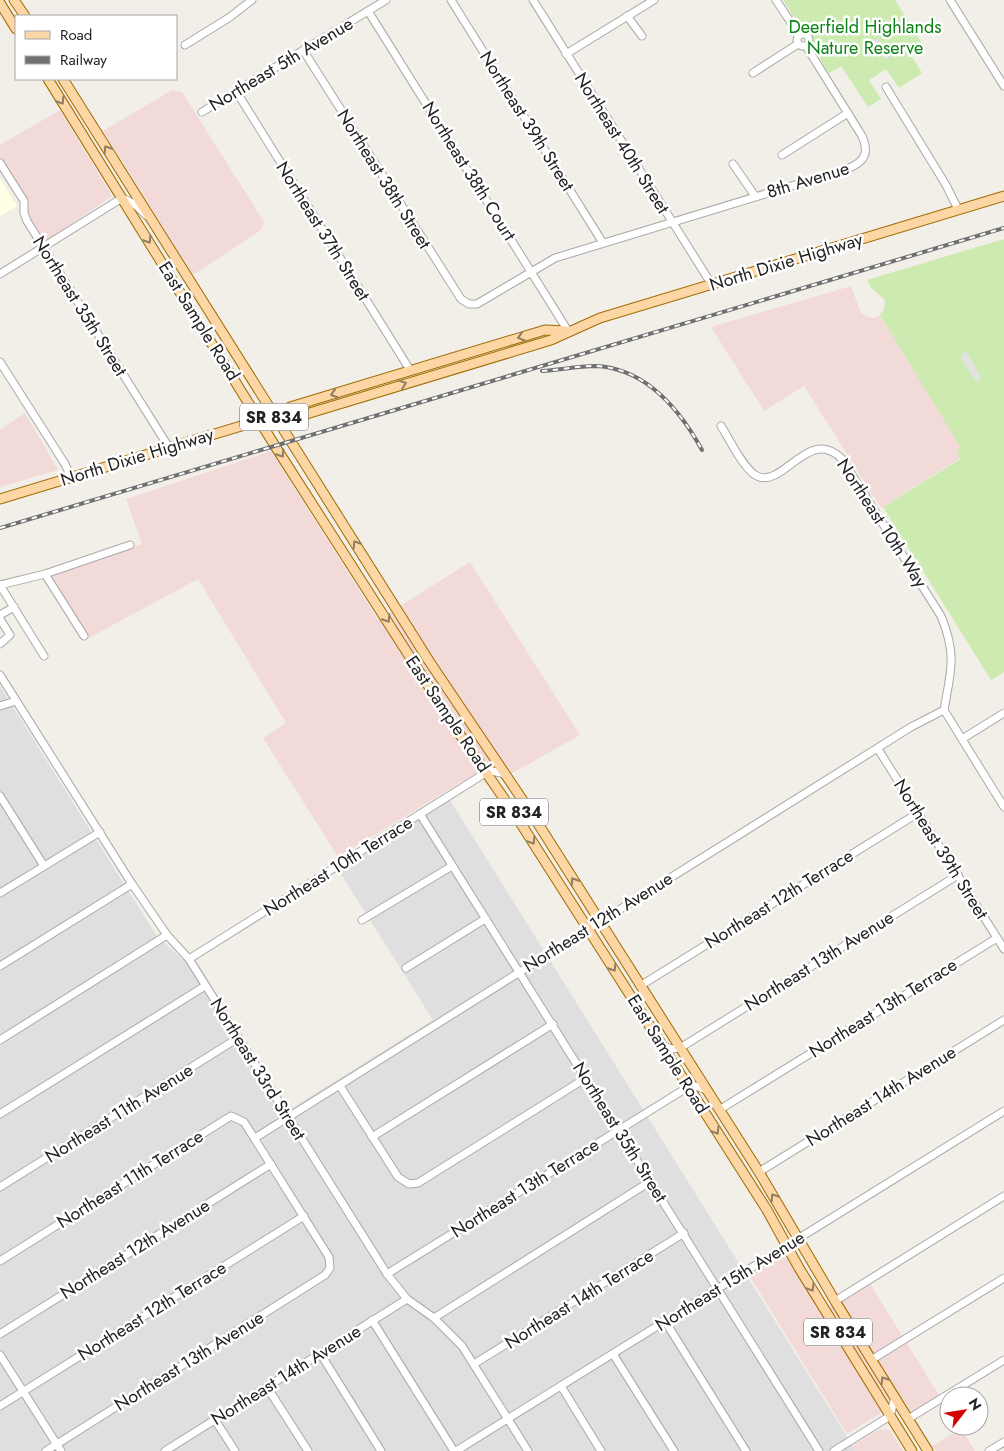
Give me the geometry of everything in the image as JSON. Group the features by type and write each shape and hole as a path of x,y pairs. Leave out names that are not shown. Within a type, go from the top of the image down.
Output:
{"main road":[{"path":"14,0 23,15"},
{"path":"0,3 15,27"},
{"name":"East Sample Road","path":"49,80 259,420 662,1045 912,1451"},
{"name":"East Sample Road","path":"65,80 460,710 505,774 759,1172 834,1301 928,1451"},
{"path":"97,157 107,166 123,188 133,190"},
{"name":"North Dixie Highway","path":"274,416 291,418 303,415 551,340 600,318 1004,196"},
{"name":"North Dixie Highway","path":"0,499 168,446 274,416 290,407 544,330 568,331"},
{"path":"360,578 371,579 382,586"},
{"path":"476,757 484,760 494,759"}],"street":[{"path":"185,45 230,17 252,0"},
{"name":"Northeast 5th Avenue","path":"202,112 386,0"},
{"name":"Northeast 39th Street","path":"451,0 603,243"},
{"name":"Northeast 40th Street","path":"532,0 712,285"},
{"path":"566,54 654,0"},
{"path":"776,0 799,35"},
{"path":"950,0 1004,86"},
{"name":"Northeast 38th Court","path":"368,11 532,270 568,331"},
{"path":"627,16 642,36"},
{"path":"799,35 804,34 808,37 809,42 806,46"},
{"path":"798,44 796,39 799,35"},
{"path":"754,73 798,44 806,46 848,113 782,155"},
{"name":"Northeast 38th Street","path":"303,50 461,300 469,304 476,304 532,270"},
{"path":"886,87 946,185 958,209"},
{"name":"Northeast 37th Street","path":"236,91 410,370"},
{"name":"8th Avenue","path":"733,164 755,196 847,170 861,163 866,155 866,145 848,113"},
{"name":"Northeast 35th Street","path":"0,163 24,201 24,213 27,220 168,446"},
{"path":"532,270 555,258 755,196"},
{"path":"0,274 122,198 133,203 152,221"},
{"path":"0,362 71,477"},
{"name":"Northeast 10th Way","path":"721,426 746,466 755,476 762,479 775,474 814,450 833,449 842,459 941,616 949,636 953,657 944,710"},
{"path":"44,656 0,585 45,574 130,545"},
{"path":"45,574 84,636"},
{"path":"0,644 10,636 0,617 14,607"},
{"name":"Northeast 33rd Street","path":"0,675 132,884 167,935 188,959 387,1274 407,1299 434,1318 462,1346 528,1451"},
{"path":"0,706 16,701"},
{"path":"944,710 1001,795 1004,807"},
{"name":"Northeast 12th Avenue","path":"255,1138 878,749 911,726 944,710"},
{"path":"962,739 1004,713"},
{"name":"Northeast 39th Street","path":"878,749 1004,948"},
{"path":"487,772 492,771 505,774"},
{"name":"Northeast 10th Terrace","path":"188,959 487,772"},
{"path":"0,796 44,866"},
{"name":"Northeast 12th Terrace","path":"640,986 918,813"},
{"name":"Northeast 35th Street","path":"420,814 819,1451"},
{"path":"0,893 100,832"},
{"path":"362,920 452,866"},
{"name":"Northeast 13th Avenue","path":"680,1048 958,875"},
{"path":"0,966 132,884"},
{"path":"406,968 485,919"},
{"path":"0,1040 167,935"},
{"name":"Northeast 13th Terrace","path":"719,1110 997,938"},
{"path":"0,1114 205,986"},
{"name":"Northeast 14th Avenue","path":"759,1172 1004,1020"},
{"path":"372,1137 553,1024"},
{"name":"Northeast 11th Avenue","path":"0,1187 238,1038"},
{"path":"662,1045 671,1049 680,1048"},
{"path":"340,1086 398,1177 408,1184 418,1183 586,1078"},
{"path":"688,1087 696,1086 706,1090"},
{"name":"Northeast 13th Terrace","path":"387,1274 688,1087"},
{"name":"Northeast 15th Avenue","path":"455,1451 1004,1110"},
{"name":"Northeast 11th Terrace","path":"0,1261 224,1119 231,1116 238,1117 244,1122 255,1138"},
{"path":"255,1138 304,1216"},
{"name":"Northeast 12th Avenue","path":"0,1334 271,1164"},
{"path":"434,1318 651,1182"},
{"path":"834,1301 1004,1196"},
{"name":"Northeast 12th Terrace","path":"0,1406 304,1216"},
{"name":"Northeast 13th Avenue","path":"46,1451 59,1448 325,1275 330,1268 329,1256 304,1216"},
{"name":"Northeast 14th Terrace","path":"474,1364 684,1233"},
{"path":"871,1360 1004,1278"},
{"name":"Northeast 14th Avenue","path":"165,1451 407,1299"},
{"path":"372,1320 455,1451"},
{"path":"665,1321 746,1451"},
{"path":"320,1354 381,1451"},
{"path":"613,1354 674,1451"},
{"path":"0,1355 59,1448"},
{"path":"908,1419 1004,1360"},
{"path":"561,1386 600,1451"},
{"path":"267,1387 308,1451"},
{"path":"834,1451 890,1416 895,1397"},
{"path":"215,1420 235,1451"},
{"path":"989,1451 1004,1442"}],"shaded area":[{"path":"878,38 889,57 885,60 873,41"},
{"path":"172,90 182,92 264,222 261,230 193,275 103,131"},
{"path":"60,110 112,196 45,242 28,215 28,201 0,158 0,145"},
{"path":"0,178 17,206 0,216"},
{"path":"851,286 861,313 874,318 880,315 962,448 957,451 960,458 881,508 804,386 764,411 711,327"},
{"path":"965,350 981,377 977,383 961,358"},
{"path":"25,413 58,470 0,487 0,430"},
{"path":"271,451 378,620 470,562 580,735 511,774 473,775 338,857 263,738 286,723 198,579 85,640 50,575 142,544 126,499"},
{"path":"0,686 156,935 183,960 197,962 289,1110 433,1020 339,871 450,800 856,1451 0,1451"},
{"path":"785,1250 822,1312 869,1282 939,1398 912,1413 903,1399 847,1434 747,1272"},
{"path":"880,1429 890,1430 903,1451 856,1451 853,1445"},
{"path":"949,1436 965,1436 975,1451 936,1451 932,1446"}],"green space":[{"name":"Deerfield Highlands Nature Reserve","path":"783,0 895,0 923,45 910,54 922,73 899,88 886,69 869,80 881,99 868,107 841,66 829,73"},
{"path":"1004,239 1004,672 991,680 883,507 960,459 956,451 961,448 880,315 884,309 885,300 871,288 867,280"}],"railway":[{"path":"0,528 1004,228"},
{"path":"542,371 595,366 630,374 645,383 672,406 702,450"}]}
